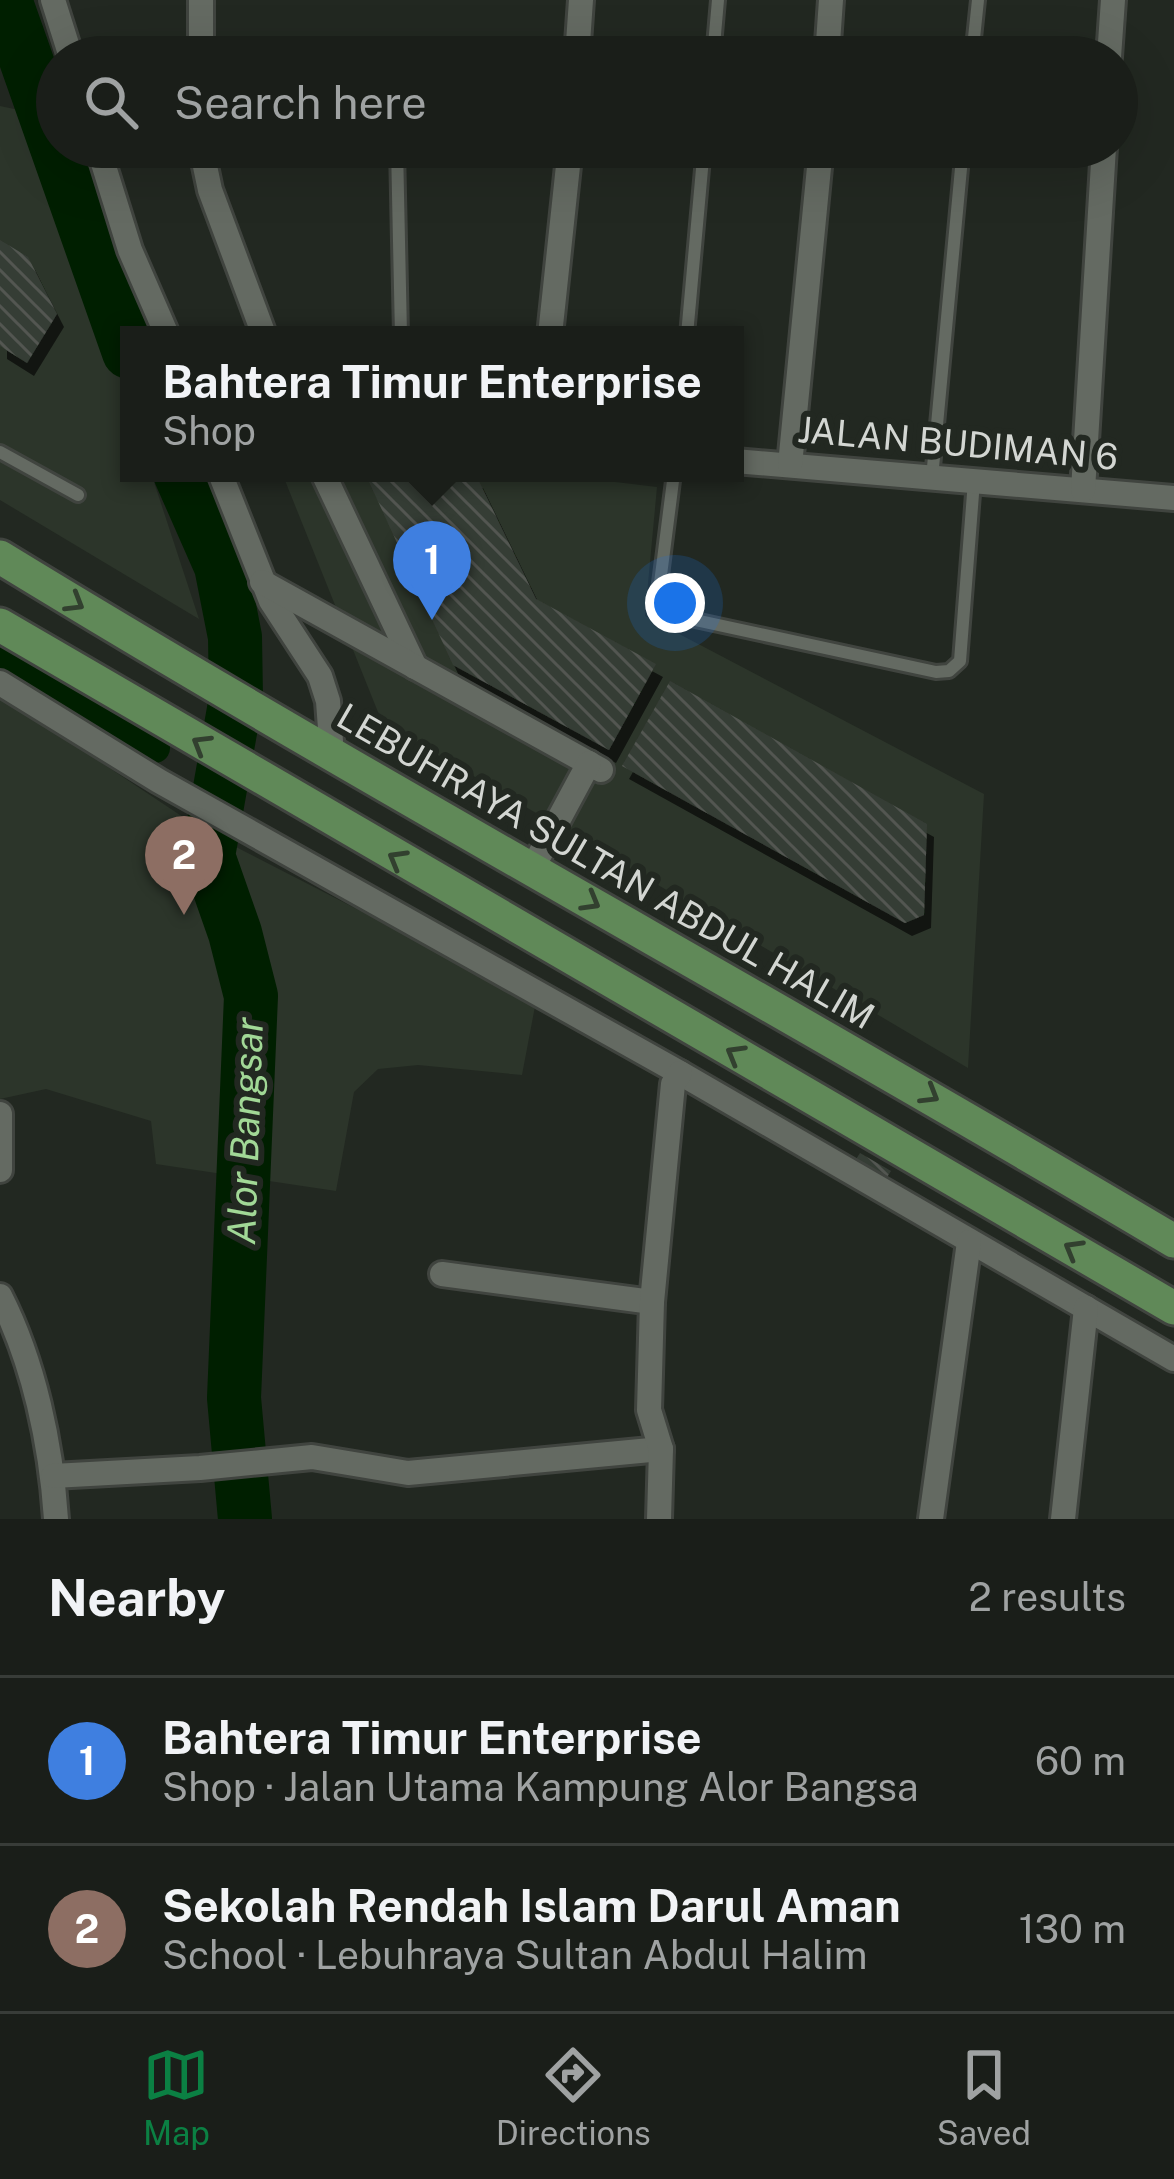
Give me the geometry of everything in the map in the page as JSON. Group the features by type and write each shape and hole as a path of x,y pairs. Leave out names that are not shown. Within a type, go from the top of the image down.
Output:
{"main road":[{"name":"LEBUHRAYA SULTAN ABDUL HALIM","path":"0,557 319,748 912,1085 1174,1240"},
{"path":"0,625 1174,1308"}],"street":[{"path":"53,0 64,36"},
{"path":"201,36 201,0 210,0"},
{"path":"578,36 581,0"},
{"path":"828,36 831,0"},
{"path":"1110,36 1113,0"},
{"path":"105,168 130,250 163,326"},
{"path":"205,168 262,326"},
{"path":"551,326 568,168"},
{"path":"790,465 819,168"},
{"path":"1083,490 1102,168"},
{"name":"JALAN BUDIMAN 6","path":"744,462 1174,498"},
{"path":"223,482 262,582 320,676 328,701 319,748"},
{"path":"327,482 415,667"},
{"path":"262,582 595,766 532,869"},
{"path":"0,683 160,781 680,1073 1174,1359"},
{"path":"659,1519 661,1449 649,1410 652,1302 673,1084 680,1073"},
{"path":"0,1114 0,1170"},
{"path":"931,1519 969,1242"},
{"path":"442,1274 652,1302"},
{"path":"0,1295 16,1327 53,1476 56,1519"},
{"path":"1063,1519 1086,1308"},
{"path":"53,1476 312,1457 408,1472 661,1449"}],"lane":[{"path":"714,36 718,0"},
{"path":"974,36 978,0"},
{"path":"397,168 401,326"},
{"path":"688,326 702,168"},
{"path":"932,478 958,168"},
{"path":"0,452 78,495"},
{"path":"673,482 659,591 659,605 672,615 936,672 950,671 959,661 974,481"}],"shaded area":[{"path":"0,106 33,113 36,168 51,168 120,379 120,482 154,482 199,619 0,500"},
{"path":"286,482 616,482 657,487 645,616 984,794 968,1068 382,722"},
{"path":"0,695 201,829 536,1001 522,1075 418,1065 378,1069 354,1092 336,1191 156,1164 151,1121 46,1089 0,1099"}],"building":[{"path":"0,240 28,257 57,314 27,363 0,346"},
{"path":"369,482 479,482 536,599 656,664 609,750 453,665"},
{"path":"670,681 927,824 924,915 905,923 622,766"},
{"path":"860,1153 891,1171 884,1182 853,1164"}],"waterway":[{"name":"Alor Bangsar","path":"5,0 36,88"},
{"name":"Alor Bangsar","path":"64,168 120,326"},
{"name":"Alor Bangsar","path":"184,482 221,566 235,637 236,698 208,856 251,996 234,1398 245,1519"},
{"path":"0,655 155,748"}],"place":[{"name":"Bahtera Timur Enterprise","path":"432,620"},
{"name":"Sekolah Rendah Islam Darul Aman","path":"184,915"}]}
